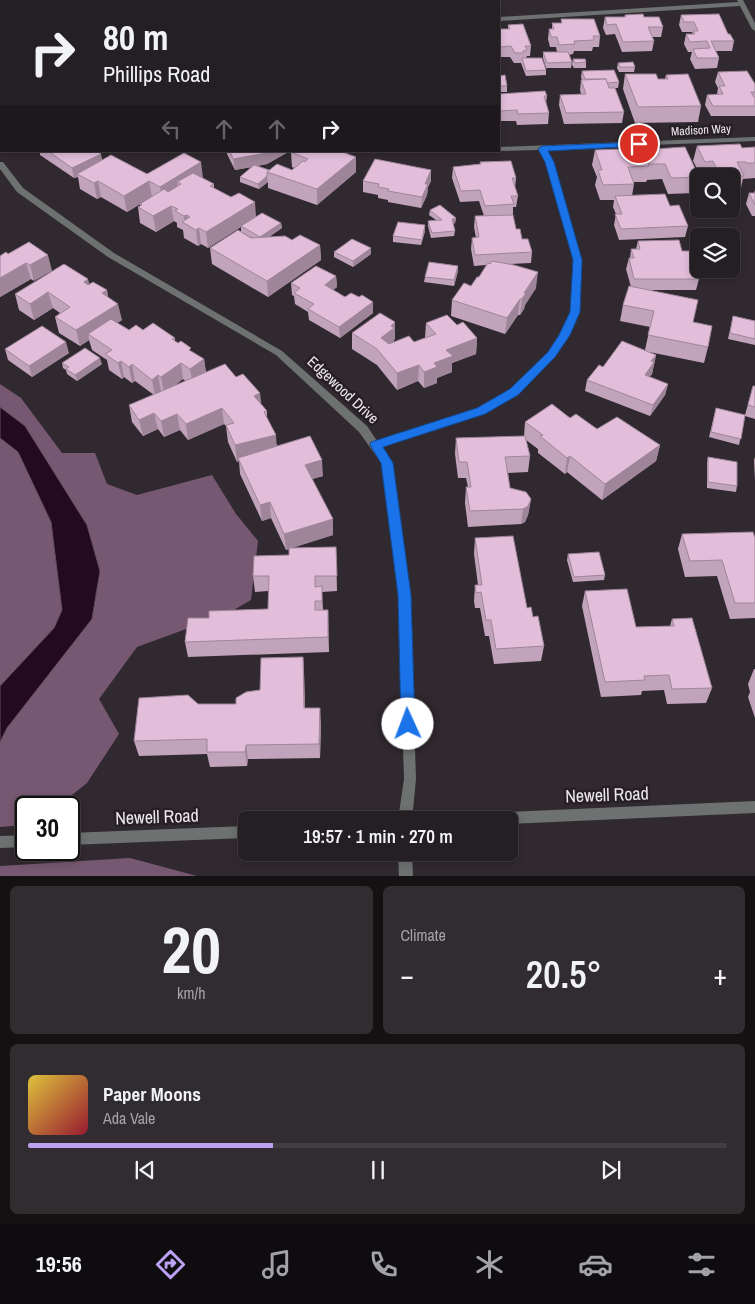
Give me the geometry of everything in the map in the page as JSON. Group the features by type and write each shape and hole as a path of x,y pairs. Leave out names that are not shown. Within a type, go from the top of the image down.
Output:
{"street":[{"path":"500,19 741,2 755,29"},
{"name":"Madison Way","path":"500,150 755,139"},
{"path":"375,445 481,411 490,406 514,392 552,355 564,335 575,312 578,260 549,162 542,149"},
{"name":"Edgewood Drive","path":"0,164 20,190 111,255 279,353 363,429 387,463 404,595 410,779 406,811"},
{"name":"Newell Road","path":"518,818 755,808"},
{"name":"Newell Road","path":"80,839 238,832"},
{"path":"405,861 406,876"}],"shaded area":[{"path":"0,384 21,398 62,453 95,453 107,484 137,495 212,475 236,514 258,541 251,600 227,614 137,647 99,699 119,734 87,783 71,796 15,796 15,826 0,827"},
{"path":"0,407 25,426 87,525 100,571 92,619 7,728 0,742 0,686 54,628 62,610 51,522 18,452 0,438"},
{"path":"130,858 197,876 0,876 0,866"}],"building":[{"path":"643,14 644,17 659,17 663,27 648,27 654,41 623,42 616,24 607,25 605,17 626,17 625,15"},
{"path":"719,14 728,34 730,34 734,41 711,41 719,58 697,58 693,49 710,48 707,41 690,42 686,34 695,34 693,31 698,31 694,22 684,22 681,15"},
{"path":"561,19 594,19 600,36 593,36 594,40 574,41 575,44 559,45 557,37 551,37 549,29 554,29 552,23 562,23"},
{"path":"523,24 531,46 525,46 527,50 523,51 523,53 515,53 511,46 500,47 500,29 510,29 508,25"},
{"path":"543,52 568,52 572,62 547,63"},
{"path":"522,58 542,58 546,70 526,71"},
{"path":"573,59 585,59 586,62 575,63"},
{"path":"633,62 635,67 620,67 618,63"},
{"path":"614,70 619,82 607,83 606,79 585,79 582,71"},
{"path":"747,71 755,84 755,92 751,92 755,97 755,106 713,106 707,95 723,94 719,86 725,86 718,72"},
{"path":"625,74 656,74 658,79 668,79 666,75 688,74 701,106 638,107"},
{"path":"505,75 507,86 500,86 500,76"},
{"path":"606,79 609,88 615,88 624,112 566,113 560,95 586,94 581,80"},
{"path":"545,91 547,96 544,96 549,113 518,114 517,110 500,111 500,94"},
{"path":"740,144 742,148 755,147 755,163 737,162 740,168 716,168 713,161 705,162 697,146"},
{"path":"685,147 695,168 690,168 690,177 671,178 665,164 628,167 634,184 603,185 598,170 602,170 595,150 623,149 624,151"},
{"path":"49,152 98,152 101,154 72,168"},
{"path":"230,152 268,152 266,153 233,159"},
{"path":"291,152 346,152 356,157 317,189 267,172 277,164 292,170 308,159"},
{"path":"184,153 201,162 160,187 149,181 124,196 98,181 94,183 77,174 111,155 147,174"},
{"path":"375,159 431,170 425,184 428,184 422,197 388,191 389,189 378,187 379,184 363,181"},
{"path":"511,161 516,178 512,178 518,196 511,196 514,204 485,206 480,190 461,191 453,167 481,164 480,162"},
{"path":"254,165 269,170 267,176 258,184 240,177"},
{"path":"740,168 744,176 740,176"},
{"path":"193,173 214,184 210,186 231,197 239,193 255,202 206,232 199,228 196,230 182,222 190,217 175,211 178,209 171,206 153,216 138,207 164,189 168,192 181,184 177,182"},
{"path":"749,193 755,193 755,205"},
{"path":"665,194 670,206 679,205 688,226 621,229 615,214 622,214 615,196"},
{"path":"440,205 456,218 452,219 455,231 432,233 428,221 442,220 430,210"},
{"path":"262,213 281,223 260,237 241,226"},
{"path":"513,215 516,229 520,229 522,239 528,239 532,252 475,255 472,238 479,237 475,216"},
{"path":"398,222 425,225 422,240 393,236"},
{"path":"238,230 251,238 285,236 292,240 300,235 320,245 267,281 210,248"},
{"path":"352,239 371,248 353,261 334,252"},
{"path":"679,240 682,251 690,251 690,278 699,279 634,279 629,258 634,258 631,249 640,249 638,241"},
{"path":"29,242 48,255 30,265 26,263 0,278 0,256 6,252 8,254"},
{"path":"492,261 538,272 522,299 520,299 507,318 452,300 464,283 471,286 488,263 490,264"},
{"path":"429,262 458,266 454,280 425,277"},
{"path":"64,264 88,279 84,282 88,285 93,282 107,290 102,293 118,304 76,330 55,317 70,307 48,292 30,304 15,294"},
{"path":"316,266 336,276 325,285 345,297 351,293 359,297 362,295 373,302 339,327 308,309 314,304 294,293 300,288 291,283"},
{"path":"629,286 698,300 693,322 712,326 708,347 648,335 654,311 623,305"},
{"path":"380,313 395,322 391,326 394,328 381,338 389,344 409,336 414,342 436,334 426,323 447,315 457,325 463,322 477,338 446,350 453,356 434,363 437,367 424,372 419,365 397,373 377,349 352,333"},
{"path":"733,316 755,321 755,339 730,333"},
{"path":"111,319 129,330 136,325 143,330 153,323 175,338 172,339 178,343 181,341 191,348 189,350 204,359 190,369 181,363 161,377 158,375 152,380 132,364 129,367 121,361 118,363 105,354 112,350 88,334"},
{"path":"42,326 66,342 29,366 5,349"},
{"path":"622,341 656,355 651,361 654,362 645,375 668,384 653,405 587,380 599,365 603,367"},
{"path":"85,348 100,358 75,375 66,369 69,367 62,363"},
{"path":"225,364 236,377 243,374 260,393 254,396 267,411 264,412 276,435 235,445 226,425 234,423 222,408 186,424 177,414 161,421 154,413 139,420 129,405"},
{"path":"753,386 755,386 755,407 748,405"},
{"path":"552,404 570,418 576,414 597,429 617,417 660,445 605,484 570,456 567,458 540,436 543,435 525,422"},
{"path":"716,408 745,415 741,439 711,432"},
{"path":"310,436 322,460 305,465 333,519 284,534 270,502 260,505 238,458"},
{"path":"525,436 530,456 505,457 510,488 526,492 531,499 528,506 523,509 470,511 466,487 471,487 467,462 459,462 456,438"},
{"path":"708,457 737,462 737,486 708,482"},
{"path":"753,532 755,538 755,603 735,603 722,560 690,561 682,534"},
{"path":"513,536 527,608 531,607 533,617 538,616 544,646 496,649 491,620 486,620 481,592 476,593 475,585 482,585 475,538"},
{"path":"336,547 337,576 315,576 315,587 322,586 322,601 315,601 315,610 328,610 328,637 185,642 188,618 209,618 209,611 268,609 269,576 253,576 254,556 289,555 289,548"},
{"path":"599,552 605,575 574,577 568,554"},
{"path":"627,589 636,627 674,626 672,619 692,618 712,688 672,689 669,675 644,676 645,680 605,682 585,591"},
{"path":"303,657 304,708 320,708 319,744 246,745 245,752 207,752 207,739 134,741 139,698 188,695 198,704 236,704 236,698 246,692 260,690 261,658"}],"route":[{"path":"408,724 404,595 387,463 375,445 481,411 514,392 552,355 575,312 578,260 549,162 542,149 639,144"}]}
